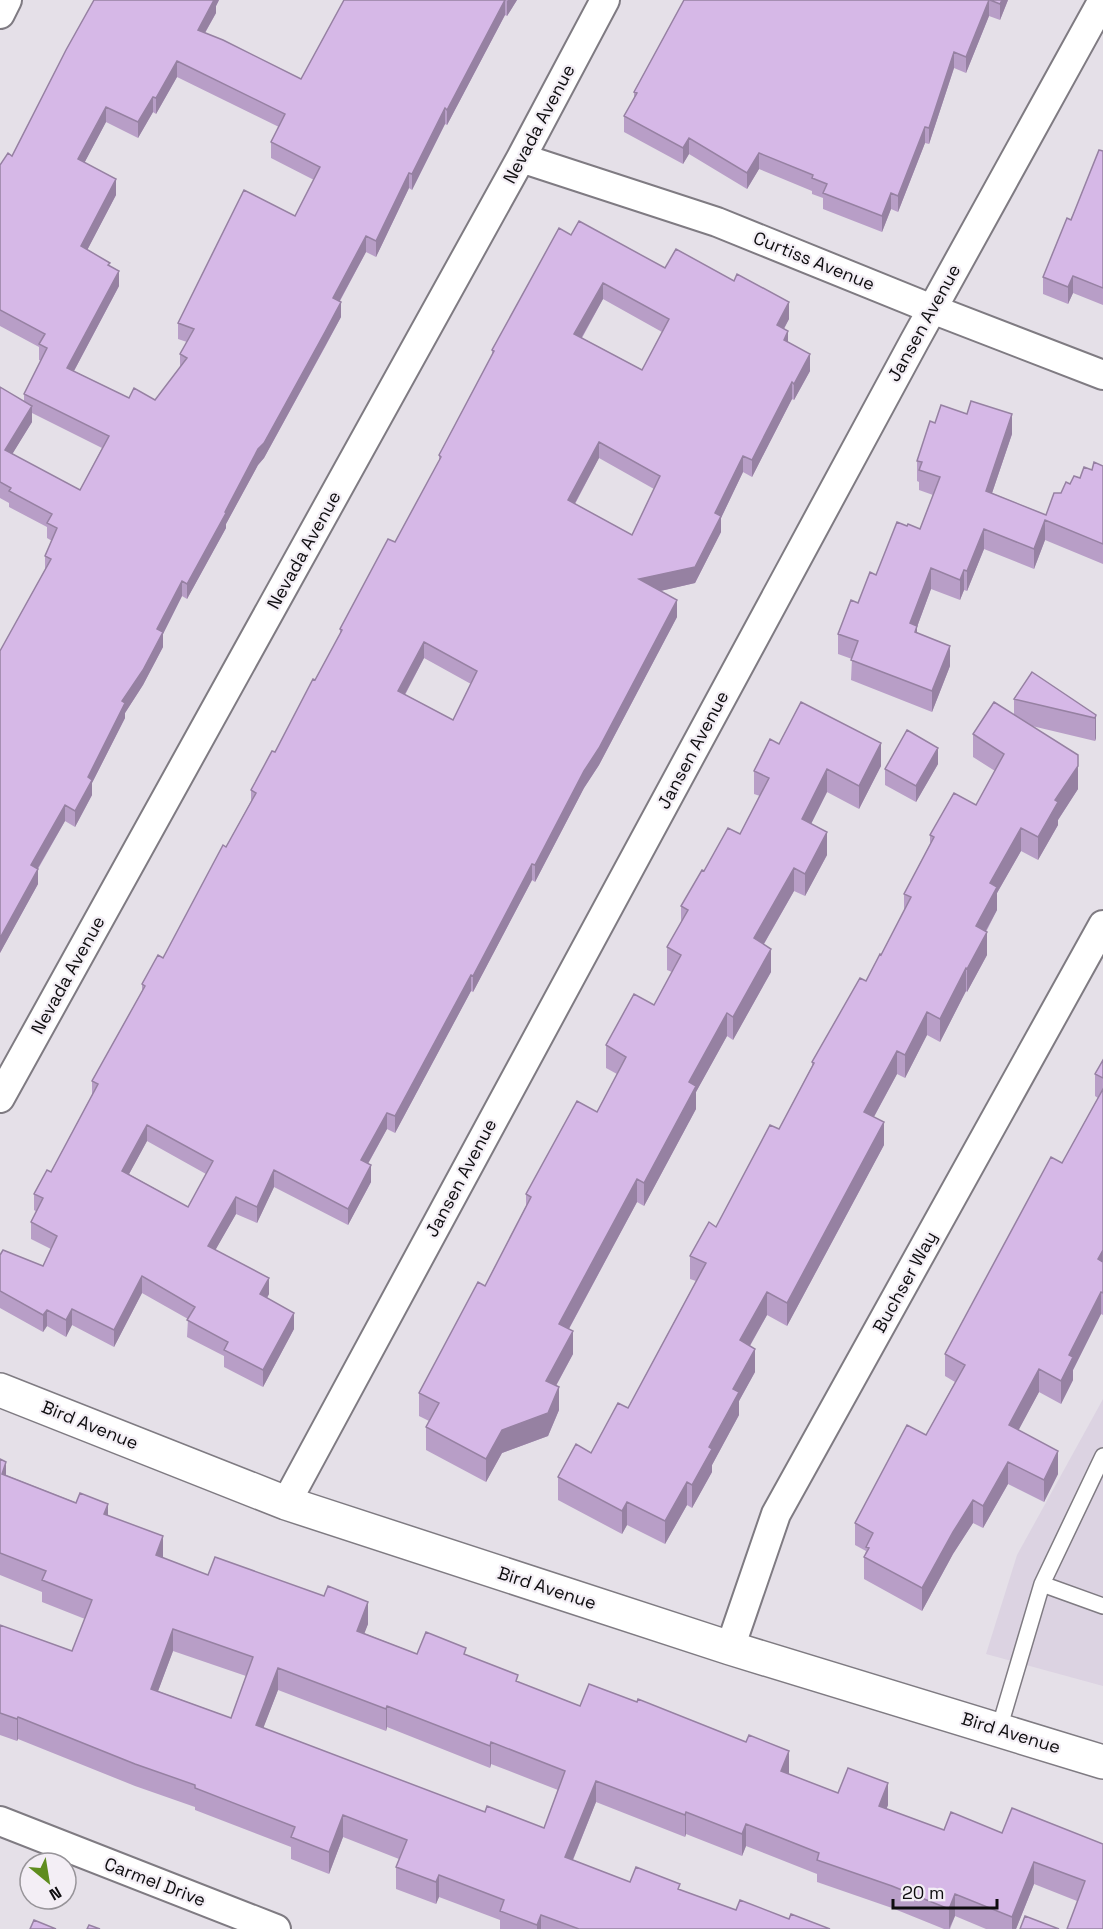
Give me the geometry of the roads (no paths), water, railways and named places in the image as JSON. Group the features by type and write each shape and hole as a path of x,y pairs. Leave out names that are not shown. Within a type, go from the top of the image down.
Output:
{"main road":[{"name":"Bird Avenue","path":"0,1390 286,1503 730,1648 1103,1762"}],"street":[{"path":"0,14 7,0"},
{"name":"Nevada Avenue","path":"0,1098 521,158 605,0"},
{"name":"Jansen Avenue","path":"286,1503 932,309 1103,0"},
{"name":"Curtiss Avenue","path":"521,158 717,222 1103,375"},
{"name":"Buchser Way","path":"730,1648 776,1514 1103,925"},
{"name":"Carmel Drive","path":"0,1821 276,1929"}],"lane":[{"path":"999,1729 1042,1584 1103,1456"},
{"path":"1042,1584 1103,1606"}]}
